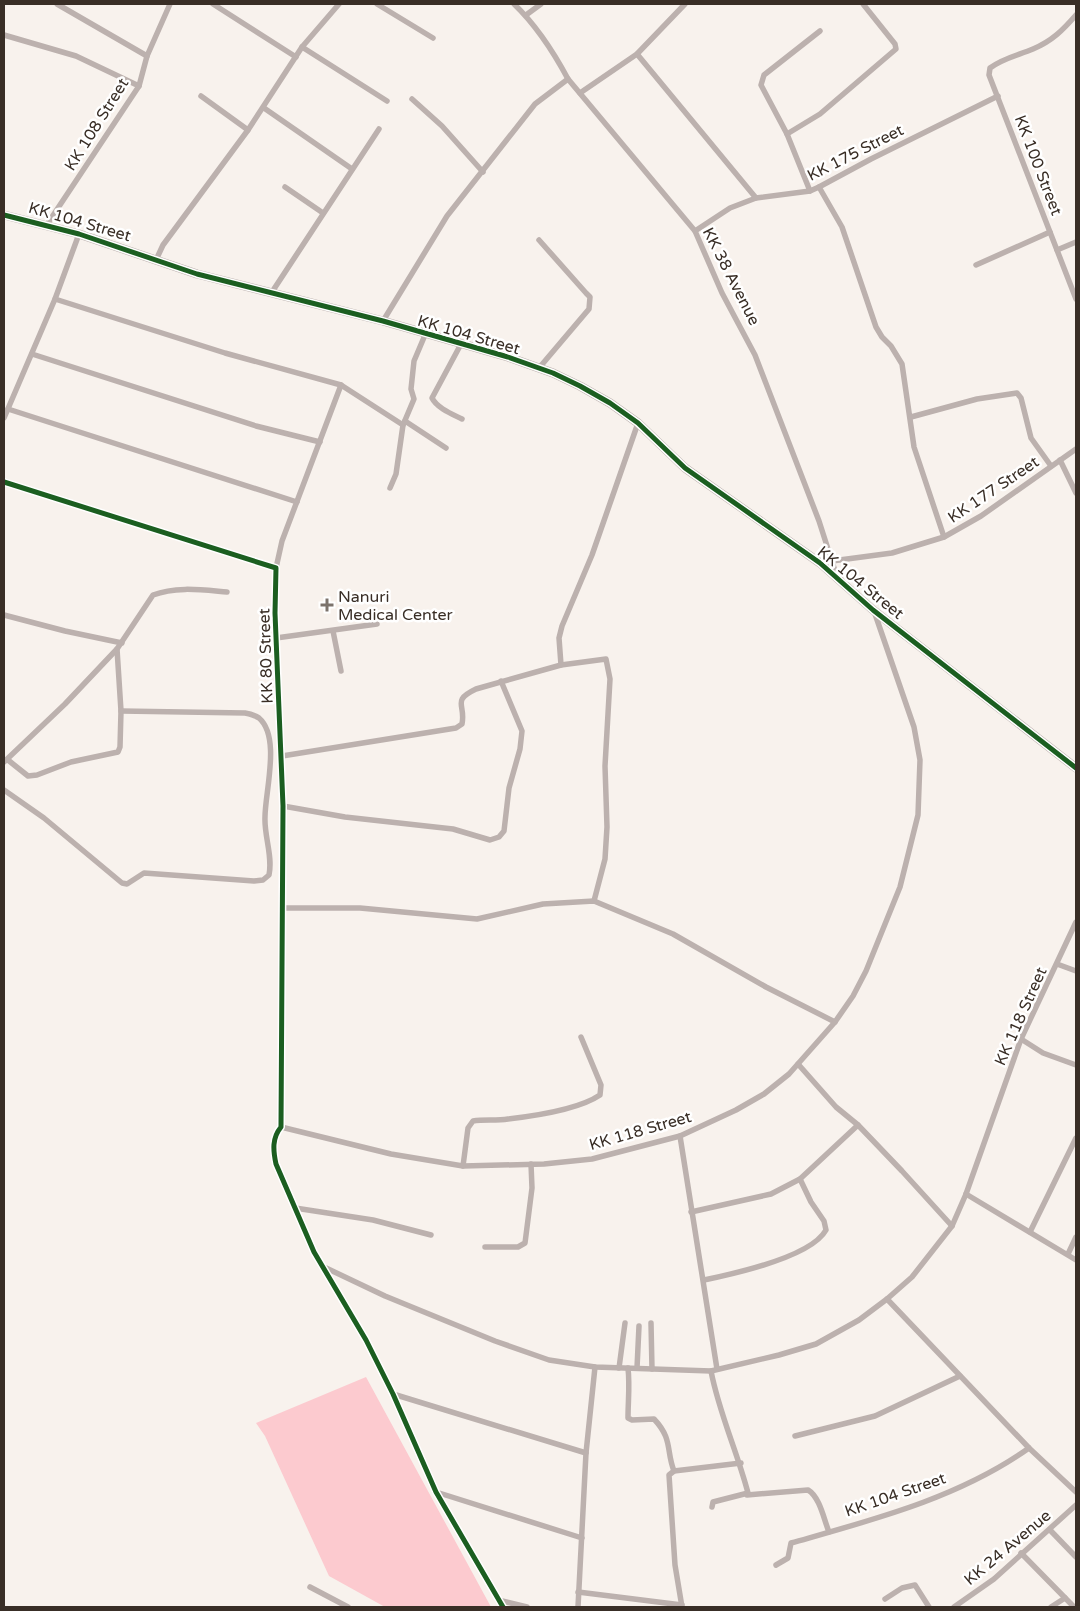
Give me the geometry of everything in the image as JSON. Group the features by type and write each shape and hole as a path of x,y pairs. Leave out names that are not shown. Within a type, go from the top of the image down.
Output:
{"street":[{"path":"56,4 147,56"},
{"name":"KK 108 Street","path":"46,226 139,86 147,56 170,4"},
{"path":"213,4 296,57"},
{"path":"156,260 163,245 264,108 302,47 339,4"},
{"path":"377,4 433,38"},
{"name":"KK 38 Avenue","path":"514,4 526,15 552,50 568,79 695,231 722,293 755,355 837,577"},
{"path":"526,15 541,4"},
{"path":"580,93 637,54 685,4"},
{"path":"787,134 820,114 896,49 895,44 864,4"},
{"name":"KK 100 Street","path":"1076,15 1059,34 1047,42 997,63 990,68 989,75 1076,299"},
{"path":"810,191 787,134 761,85 761,80 820,31"},
{"path":"4,35 76,56 139,86"},
{"path":"302,47 387,101"},
{"path":"637,54 756,198"},
{"path":"383,321 447,216 535,104 568,79"},
{"path":"201,96 248,130"},
{"name":"KK 175 Street","path":"695,231 730,208 756,198 810,191 819,187 998,96"},
{"path":"412,99 442,126 482,172"},
{"path":"264,108 352,169"},
{"path":"272,292 379,129"},
{"path":"285,187 323,213"},
{"path":"819,187 842,227 876,326 882,338 891,346 902,364 914,447 944,537"},
{"name":"KK 104 Street","path":"4,215 79,234 197,274 383,321 539,368 610,404 638,424 685,468 837,577 873,610 1076,768"},
{"path":"976,265 1050,232"},
{"path":"4,418 56,299 79,234"},
{"path":"539,240 586,293 591,303 589,309 539,368"},
{"path":"1056,250 1076,242"},
{"path":"56,299 225,353 341,385 446,448"},
{"path":"390,488 396,474 404,423 414,399 411,389 411,375 425,335"},
{"path":"461,344 432,398 433,402 444,410 462,419"},
{"path":"32,354 256,426 320,442"},
{"name":"KK 80 Street","path":"341,385 282,541 276,568 276,638 283,806 281,1127 274,1135 273,1152 276,1164 295,1208 323,1266 366,1340 393,1394 436,1492 503,1607"},
{"path":"910,417 977,399 1017,393 1031,438 1051,466"},
{"path":"8,409 297,502"},
{"path":"560,665 559,638 562,626 592,555 638,424"},
{"name":"KK 177 Street","path":"832,560 892,553 944,537 969,524 1076,449"},
{"path":"1060,460 1076,493"},
{"path":"4,482 276,568"},
{"path":"117,649 121,712 120,747 118,752 112,755 71,762 37,775 28,776 6,761 117,649 153,595 161,592 197,590 227,592"},
{"name":"KK 118 Street","path":"281,1127 391,1154 463,1166 531,1164 592,1159 680,1136 736,1110 764,1094 798,1064 835,1022 853,996 866,971 900,888 909,858 919,808 920,760 914,727 873,610"},
{"path":"4,615 65,631 122,642"},
{"path":"276,638 377,624"},
{"path":"332,630 341,671"},
{"path":"282,756 456,728 462,724 461,700 463,695 502,681 560,665 601,659 606,660 610,668 605,766 607,827 605,858 594,900"},
{"path":"283,806 345,817 453,829 490,840 499,837 504,831 509,788 522,739 522,730 502,681"},
{"path":"4,790 44,818 122,883 127,884 144,873 254,882 264,880 269,875 264,818 270,746 263,722 257,716 245,713 121,712"},
{"path":"282,908 360,908 477,919 543,904 594,900 672,934 766,987 835,1022"},
{"name":"KK 118 Street","path":"323,1266 385,1296 495,1341 549,1360 595,1367 714,1370 779,1356 816,1344 859,1320 887,1299 912,1277 952,1226 966,1194 1021,1039 1058,964 1076,922"},
{"path":"1058,964 1076,971"},
{"path":"463,1166 468,1128 473,1121 507,1120 533,1115 574,1106 600,1095 601,1085 581,1037"},
{"path":"1021,1039 1043,1053 1076,1065"},
{"path":"798,1064 836,1107 858,1125 952,1226"},
{"path":"691,1212 771,1194 800,1179 858,1125"},
{"path":"680,1136 691,1212 704,1280 714,1370 722,1417 740,1463 747,1495"},
{"path":"1030,1232 1076,1138"},
{"path":"485,1247 518,1247 525,1244 532,1188 531,1164"},
{"path":"704,1280 740,1273 770,1263 820,1239 826,1230 824,1222 811,1202 800,1179"},
{"path":"966,1194 1076,1260"},
{"path":"295,1208 373,1220 431,1235"},
{"path":"1068,1254 1076,1237"},
{"path":"887,1299 1029,1448 1076,1492"},
{"path":"619,1368 625,1323"},
{"path":"651,1323 652,1369"},
{"path":"637,1368 639,1326"},
{"path":"578,1607 586,1452 595,1367"},
{"path":"628,1368 630,1391 627,1400 628,1418 632,1420 654,1419 659,1424 670,1445 671,1464 674,1471"},
{"path":"795,1436 875,1416 960,1376"},
{"path":"393,1394 586,1452"},
{"name":"KK 104 Street","path":"776,1565 788,1558 791,1543 888,1515 967,1484 1004,1466 1029,1448"},
{"path":"578,1592 682,1606 675,1565 669,1475 674,1471 740,1463"},
{"path":"712,1507 713,1502 718,1500 747,1495 808,1490 812,1493 819,1506 829,1532"},
{"path":"436,1492 582,1538"},
{"name":"KK 24 Avenue","path":"954,1607 994,1579 1076,1505"},
{"path":"1050,1530 1076,1557"},
{"path":"1021,1553 1074,1607"},
{"path":"885,1599 902,1588 915,1585 929,1607"},
{"path":"310,1587 348,1607"},
{"path":"1051,1607 1065,1598"},
{"path":"498,1600 527,1607"}],"shaded area":[{"path":"366,1377 491,1607 385,1607 329,1576 265,1436 256,1423"}],"cycle path":[{"path":"4,215 79,234 197,274 383,321 508,357 553,373 580,386 610,403 638,423 685,468 820,563 873,610 1076,768"},
{"path":"4,482 276,568 275,613 283,806 281,1127 276,1135 274,1144 276,1164 314,1252 366,1340 393,1394 436,1492 503,1607"}],"place":[{"name":"Nanuri Medical Center","path":"327,605"}]}
